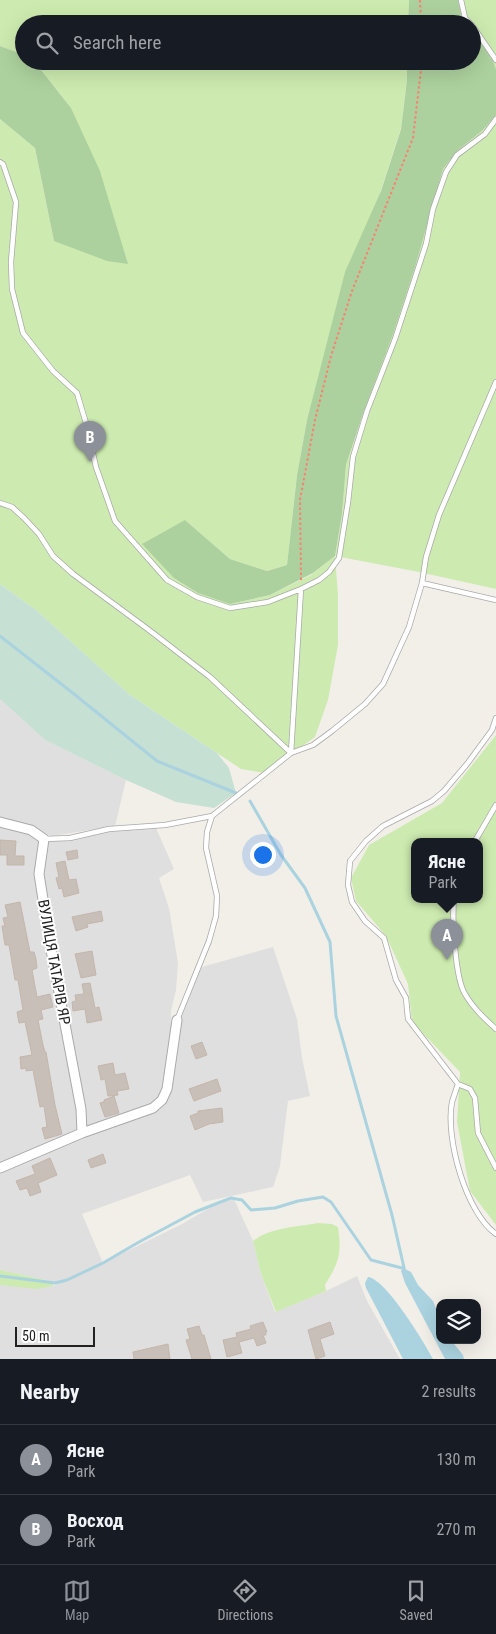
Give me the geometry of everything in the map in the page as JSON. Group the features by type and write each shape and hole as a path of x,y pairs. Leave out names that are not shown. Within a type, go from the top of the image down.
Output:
{"street":[{"path":"0,822 31,830 44,839"},
{"name":"ВУЛИЦЯ ТАТАРІВ ЯР","path":"44,839 39,874 51,950 81,1109 82,1133"},
{"path":"0,1168 82,1133 153,1108 162,1100 167,1089 177,1020"}],"lane":[{"path":"461,0 464,15"},
{"path":"481,38 496,60"},
{"path":"0,162 3,164 16,202 11,262 12,288 23,333 53,371 77,393 96,467 115,522 167,580 197,597 230,608 268,602 302,589 329,572 339,558 353,457 367,411 395,339 426,244 433,209 446,172 458,155 485,134 496,120"},
{"path":"44,839 70,838 109,829 165,825 212,816 291,753 313,745 332,732 365,704 383,684 409,628 422,583 426,557 439,515 496,382"},
{"path":"0,503 12,508 24,518 39,534 53,556 73,574 210,677 291,753"},
{"path":"422,583 496,600"},
{"path":"291,753 302,589"},
{"path":"496,718 492,730 444,791 432,801 383,826 366,841 350,861 348,885 352,902 365,921 384,938 396,980 406,998 408,1019 458,1084 470,1089 475,1098 478,1133 496,1168"},
{"path":"478,838 496,805"},
{"path":"177,1020 209,941 216,916 216,896 206,848 207,832 212,816"},
{"path":"454,903 459,976 464,993 474,1008 496,1029"},
{"path":"458,1084 452,1103 451,1122 456,1164 465,1188 479,1215 489,1229 496,1234"}],"path":[{"path":"420,0 421,15"},
{"path":"302,589 300,500 315,420 331,356 352,291 413,138 421,70"}],"shaded area":[{"path":"0,699 45,740 126,780 115,826 52,836 19,824 0,820"},
{"path":"0,824 30,832 42,842 37,875 79,1110 79,1130 0,1165"},
{"path":"156,828 174,869 159,878 169,908 178,963 176,990 171,1011 171,1039 166,1082 160,1099 151,1105 85,1127 41,875 47,841 69,840 109,831"},
{"path":"273,947 297,1019 302,1058 310,1096 288,1101 280,1166 273,1187 203,1202 190,1175 82,1214 103,1263 182,1224 211,1207 234,1199 253,1241 261,1274 275,1312 357,1276 367,1301 400,1359 0,1359 0,1285 53,1286 64,1281 54,1282 0,1270 0,1169 164,1101 180,1021 193,983 202,967"}],"green space":[{"path":"0,0 409,0 408,15 15,15 15,52 0,46"},
{"path":"409,0 458,0 461,15 408,15"},
{"path":"458,0 496,0 496,69 481,43 481,15 461,15"},
{"path":"481,43 496,69 496,115 483,130 457,151 443,169 416,264 346,465 342,514 335,556 313,573 270,595 230,604 198,593 174,578 142,544 185,520 230,559 267,571 287,565 297,475 307,420 345,272 381,191 401,129 407,70 481,70"},
{"path":"0,46 15,52 15,70 41,70 71,108 100,171 128,264 107,261 54,241 35,148 0,119"},
{"path":"41,70 407,70 401,128 307,420 297,475 287,565 267,571 230,559 185,520 230,604 270,595 311,575 335,556 338,595 338,645 328,700 315,737 265,773 241,769 130,695 36,610 0,584 0,119 35,148 54,241 71,108"},
{"path":"496,115 496,589 335,556 342,514 346,465 416,264 443,169 457,151 483,130"},
{"path":"0,584 36,610 130,695 217,753 229,768 236,793 214,808 176,802 126,780 45,740 0,699"},
{"path":"496,735 496,1225 470,1191 457,1122 460,1072 412,1022 408,984 386,936 356,901 351,878 369,845 442,803"},
{"path":"318,1223 332,1224 338,1227 338,1258 334,1270 325,1285 326,1291 276,1312 261,1274 253,1241 276,1230"},
{"path":"0,1270 54,1282 53,1286 37,1289 0,1285"}],"water":[{"path":"403,1268 411,1272 418,1285 433,1301 436,1308 436,1342 405,1283 401,1271"},
{"path":"368,1277 376,1280 394,1299 433,1359 403,1359 366,1288 365,1283"},
{"path":"437,1344 454,1344 464,1359 445,1359"}],"building":[{"path":"0,840 16,841 15,856 24,856 24,865 7,865 7,855 0,855"},
{"path":"77,850 78,858 68,860 66,852"},
{"path":"65,861 69,880 76,879 79,893 64,897 62,888 59,889 56,878 59,877 56,863"},
{"path":"20,902 30,952 34,952 36,959 37,968 32,970 37,997 50,994 53,1007 41,1010 43,1019 38,1020 62,1134 45,1139 42,1128 47,1127 44,1106 40,1107 33,1070 26,1071 26,1068 21,1069 20,1057 32,1055 25,1022 19,1023 17,1012 23,1010 18,980 15,980 9,945 5,945 2,926 5,926 3,918 8,917 5,905"},
{"path":"101,911 103,921 87,924 88,927 76,931 72,917"},
{"path":"92,951 96,975 81,978 75,954"},
{"path":"90,983 95,1008 99,1007 102,1020 87,1023 85,1009 73,1011 72,1002 76,1001 75,995 84,994 82,984"},
{"path":"202,1042 207,1055 196,1059 191,1046"},
{"path":"113,1063 115,1075 125,1073 129,1089 117,1091 118,1095 108,1096 105,1079 101,1080 98,1066"},
{"path":"217,1079 221,1091 194,1101 189,1089"},
{"path":"114,1096 119,1113 105,1117 100,1103"},
{"path":"222,1108 223,1122 209,1124 195,1130 190,1116 198,1113 198,1111"},
{"path":"103,1154 106,1163 91,1168 88,1160"},
{"path":"50,1158 57,1175 38,1183 41,1192 30,1196 27,1188 20,1190 16,1181 35,1174 32,1166"},
{"path":"263,1322 267,1332 265,1332 266,1335 263,1335 266,1343 257,1346 254,1338 239,1342 242,1353 227,1357 223,1340 237,1337 236,1333 251,1329 250,1326"},
{"path":"330,1322 334,1334 320,1339 325,1356 316,1359 308,1330"},
{"path":"199,1326 202,1335 204,1335 211,1359 192,1359 186,1340 190,1339 187,1329"},
{"path":"168,1344 170,1359 134,1359 133,1352"}],"waterway":[{"path":"0,636 157,761 236,793"},
{"path":"250,801 281,855 305,888 330,942 336,1016 392,1215 405,1272"},
{"path":"0,1276 55,1283 67,1280 103,1263 195,1212 231,1198 242,1200 251,1210 275,1208 298,1201 323,1197 331,1202 371,1260 402,1268"}],"place":[{"name":"Восход","path":"90,462"},
{"name":"Ясне","path":"447,960"}]}
